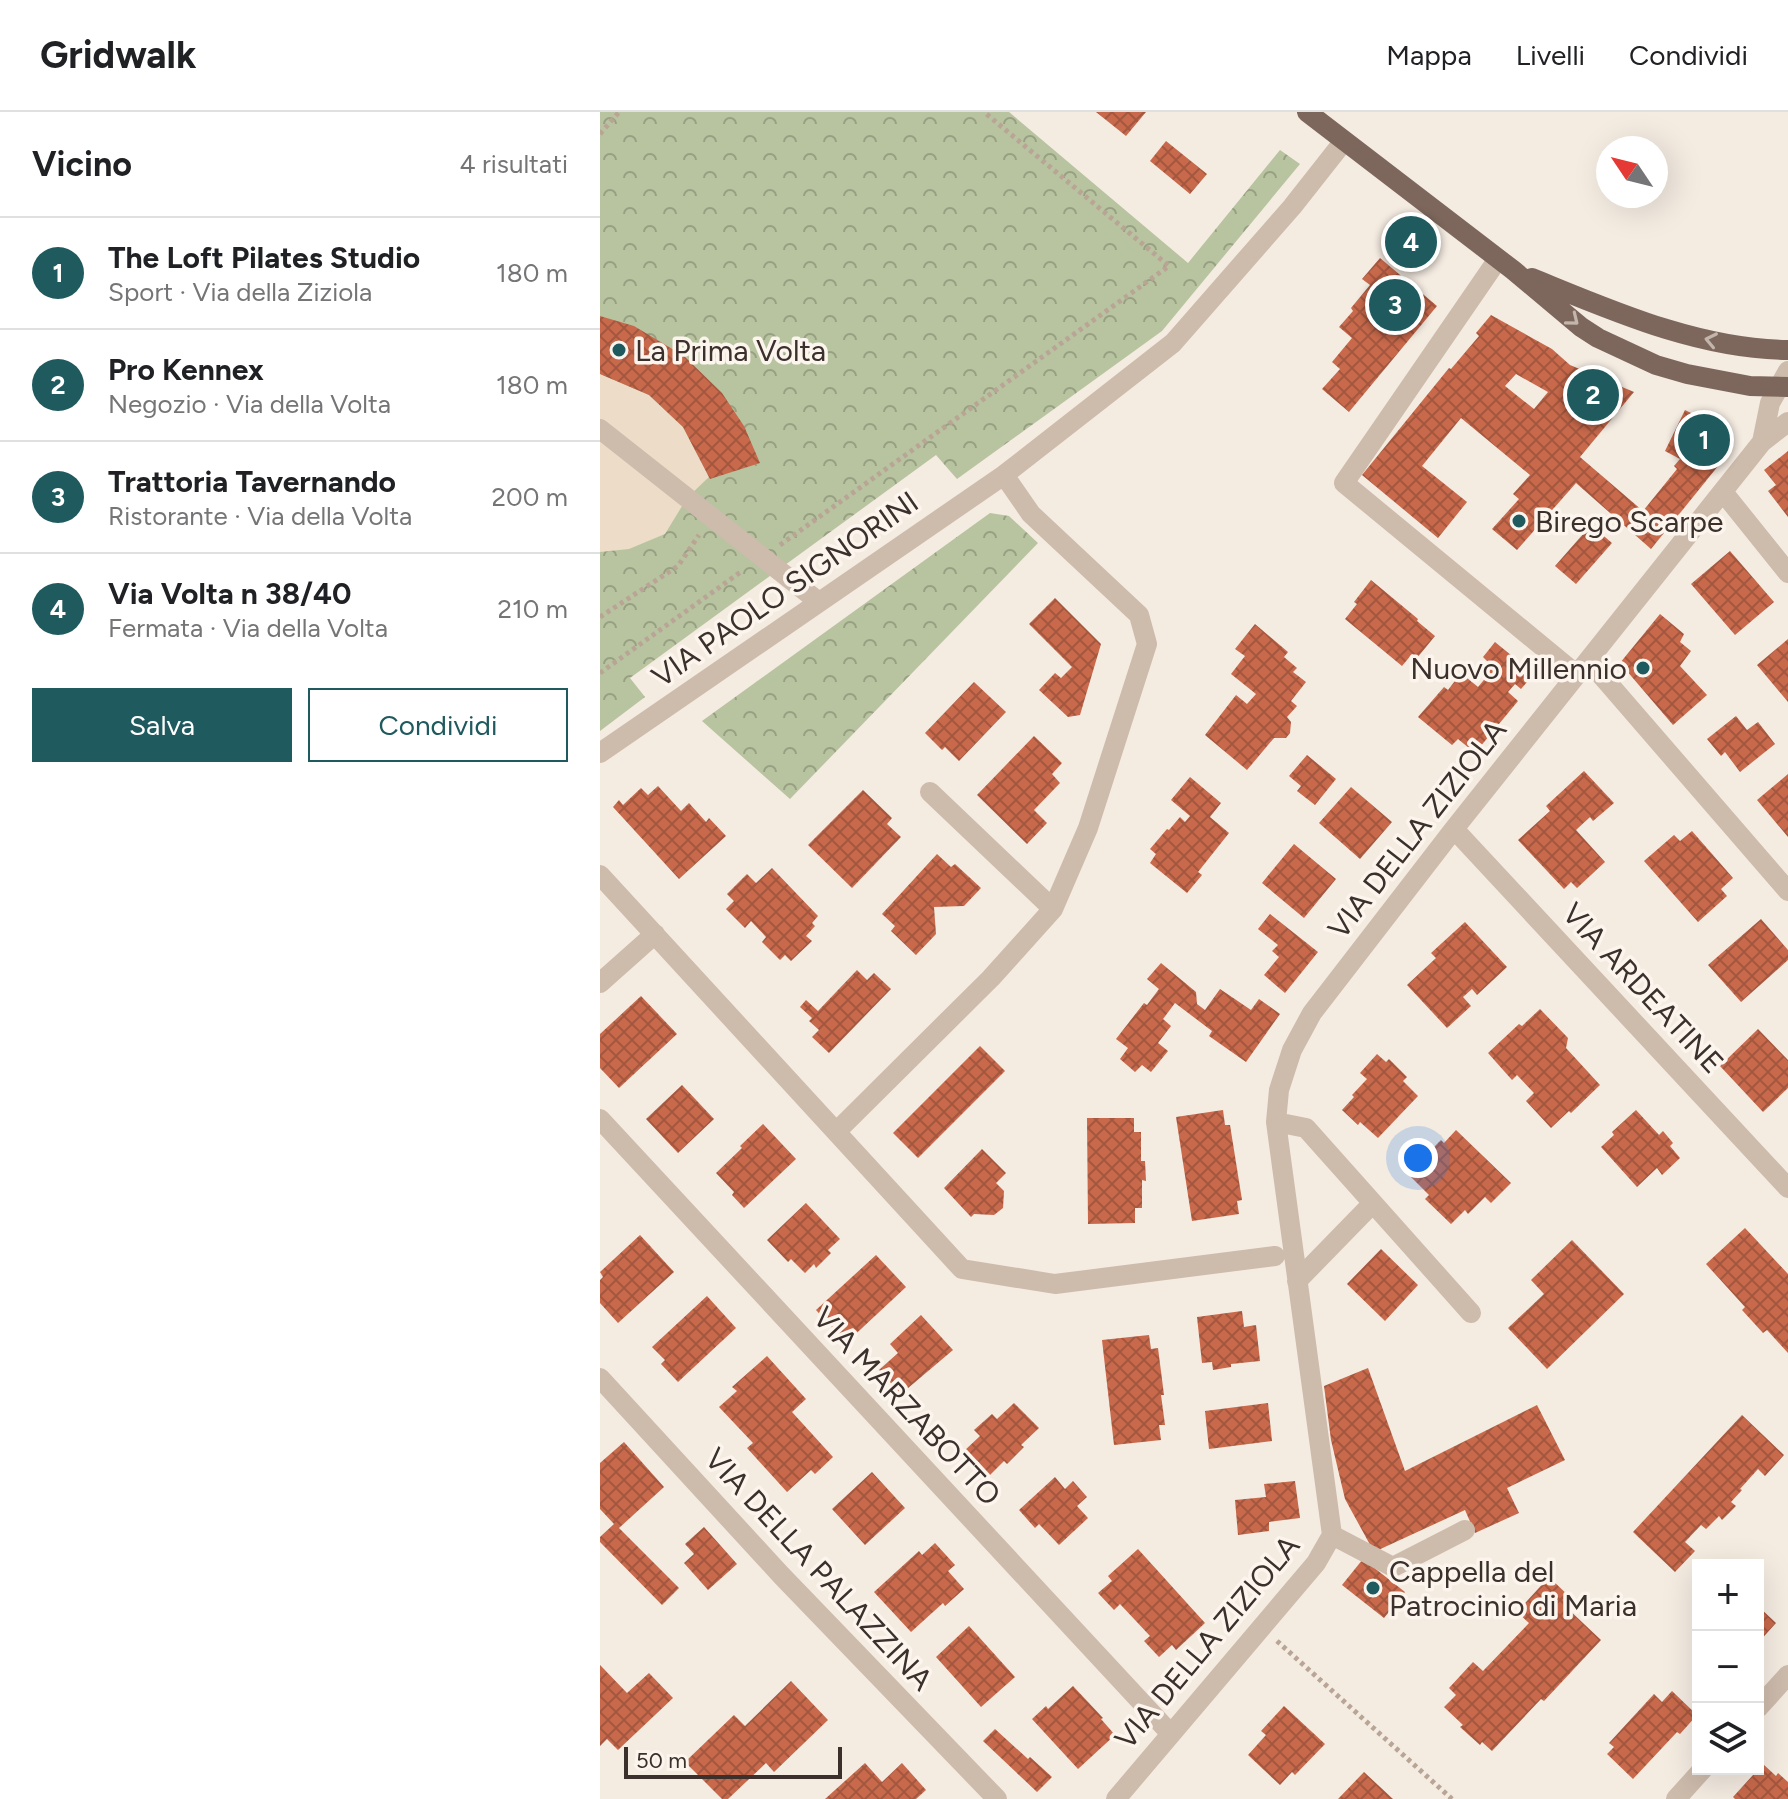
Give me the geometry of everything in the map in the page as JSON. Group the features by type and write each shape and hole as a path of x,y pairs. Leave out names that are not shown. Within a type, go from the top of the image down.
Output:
{"main road":[{"path":"1307,112 1506,265 1581,327 1656,365 1750,386 1785,382"},
{"path":"1506,265 1592,303 1674,331 1739,346 1788,350"}],"street":[{"name":"VIA PAOLO SIGNORINI","path":"600,753 1004,475 1173,343 1292,207 1344,141"},
{"path":"1506,265 1344,483 1583,668 1788,891"},
{"path":"1762,442 1770,403 1785,382"},
{"path":"1762,442 1788,422"},
{"path":"600,429 819,602"},
{"name":"VIA DELLA ZIZIOLA","path":"1116,1799 1316,1563 1332,1535 1276,1122 1279,1090 1292,1050 1312,1013 1454,829 1762,442"},
{"path":"837,1131 991,978 1053,909 1088,828 1147,644 1139,615 1031,514 1004,475"},
{"path":"1723,492 1788,573"},
{"path":"930,792 1053,909"},
{"name":"VIA ARDEATINE","path":"1454,829 1788,1188"},
{"path":"600,875 962,1269 1055,1284 1275,1256"},
{"path":"600,983 655,934"},
{"name":"VIA MARZABOTTO","path":"600,1119 1170,1733"},
{"path":"1276,1122 1306,1128 1471,1313"},
{"path":"1297,1281 1373,1203"},
{"name":"VIA DELLA PALAZZINA","path":"600,1378 781,1575 997,1799"},
{"path":"1332,1535 1393,1567 1465,1530"},
{"path":"1763,1703 1788,1675"},
{"path":"1676,1799 1698,1775"}],"path":[{"path":"600,134 619,112"},
{"path":"600,673 1169,266 984,112"},
{"path":"600,617 678,566 711,518"},
{"path":"1262,1627 1452,1799"}],"green space":[{"path":"600,112 1009,112 1188,263 1280,150 1300,164 1162,331 957,479 936,455 630,678 645,697 600,731"},
{"path":"990,513 1009,516 1038,543 790,799 702,721"}],"shaded area":[{"path":"600,374 649,395 683,427 709,477 687,498 665,534 629,549 600,552"}],"building":[{"path":"1096,112 1146,112 1126,136"},
{"path":"1166,141 1207,174 1190,194 1150,161"},
{"path":"1380,258 1437,306 1349,412 1322,389 1340,369 1332,362 1352,338 1339,327 1370,285 1362,279"},
{"path":"1491,315 1552,349 1570,365 1634,392 1580,457 1643,511 1677,469 1674,466 1680,459 1665,451 1685,410 1727,431 1731,450 1651,549 1576,483 1517,550 1492,529 1519,499 1513,494 1530,475 1461,418 1422,466 1467,502 1438,538 1362,475 1479,336 1476,333","holes":["1516,374 1548,392 1534,409 1505,386"]},
{"path":"600,316 634,326 684,356 722,393 744,426 760,463 710,479 683,427 649,395 600,374"},
{"path":"1788,451 1788,517 1768,491 1776,485 1764,470"},
{"path":"1591,525 1612,543 1576,584 1555,566"},
{"path":"1730,551 1774,602 1735,635 1691,584"},
{"path":"1371,580 1435,636 1417,658 1412,654 1402,666 1345,619"},
{"path":"1055,598 1101,644 1080,715 1068,717 1039,690 1055,673 1061,678 1072,667 1029,624"},
{"path":"1660,614 1684,634 1680,642 1691,651 1680,666 1707,695 1673,725 1620,663"},
{"path":"1255,624 1288,652 1284,657 1297,668 1293,672 1306,682 1291,701 1297,706 1287,717 1291,722 1290,733 1286,738 1274,738 1247,770 1205,735 1236,695 1247,704 1256,694 1231,674 1245,656 1235,649"},
{"path":"1788,639 1788,702 1757,665"},
{"path":"1495,642 1534,674 1521,689 1515,684 1508,692 1518,701 1475,753 1458,739 1452,745 1418,717 1444,687 1448,690 1461,673 1478,687 1488,675 1485,673 1491,665 1483,657"},
{"path":"974,682 1006,712 959,761 925,733"},
{"path":"1736,716 1747,730 1758,722 1775,744 1740,772 1725,752 1721,756 1707,739"},
{"path":"1034,736 1062,763 1052,774 1060,783 1034,810 1047,823 1027,844 977,795"},
{"path":"1307,755 1336,779 1315,805 1297,791 1301,786 1289,776"},
{"path":"1584,771 1614,803 1593,821 1590,817 1576,830 1605,862 1577,888 1571,882 1564,889 1518,840 1550,811 1546,806"},
{"path":"1788,774 1788,837 1757,800"},
{"path":"1190,777 1221,803 1210,817 1229,833 1198,872 1202,875 1187,893 1150,863 1156,854 1150,849 1180,817 1185,822 1190,816 1171,800"},
{"path":"658,786 681,811 689,803 706,822 709,818 726,836 679,879 613,807 619,800 623,805 641,788 648,795"},
{"path":"1351,787 1392,822 1360,859 1319,823"},
{"path":"863,790 892,818 887,824 901,837 852,888 808,845"},
{"path":"1692,831 1733,878 1721,889 1727,896 1698,922 1644,861 1674,835 1680,841"},
{"path":"1294,844 1336,879 1304,918 1262,883"},
{"path":"937,854 951,867 955,864 981,888 964,906 934,907 936,934 916,955 891,931 895,926 882,914"},
{"path":"772,868 818,916 812,923 815,926 806,936 812,941 791,961 785,955 780,960 762,942 766,937 751,921 745,928 726,909 734,901 727,894 747,874 756,883"},
{"path":"1270,914 1318,952 1285,993 1264,975 1279,957 1272,951 1278,945 1258,929"},
{"path":"1761,919 1788,950 1788,960 1741,1002 1708,965"},
{"path":"1465,922 1507,967 1477,995 1472,989 1463,997 1471,1006 1447,1028 1407,985 1436,958 1431,953"},
{"path":"1161,963 1196,992 1197,1004 1205,1010 1220,989 1251,1010 1259,999 1280,1014 1246,1062 1209,1036 1212,1031 1175,1003 1163,1019 1171,1026 1158,1043 1168,1051 1151,1072 1142,1065 1135,1072 1120,1059 1128,1048 1116,1039 1159,989 1147,979"},
{"path":"857,970 867,980 874,973 891,989 829,1053 812,1037 819,1030 800,1007 806,1000 818,1011"},
{"path":"641,996 677,1034 619,1088 600,1068 600,1034"},
{"path":"1540,1009 1568,1038 1566,1048 1600,1085 1551,1128 1526,1101 1534,1093 1517,1075 1512,1080 1488,1053"},
{"path":"1758,1029 1788,1060 1788,1088 1763,1112 1720,1066"},
{"path":"980,1046 1005,1071 918,1158 893,1133"},
{"path":"1377,1054 1386,1062 1389,1059 1407,1077 1403,1081 1418,1096 1378,1138 1342,1110 1367,1079 1360,1073"},
{"path":"682,1085 714,1119 678,1153 646,1119"},
{"path":"1223,1110 1225,1125 1230,1125 1242,1200 1237,1201 1239,1214 1192,1221 1176,1117"},
{"path":"1636,1110 1659,1135 1663,1131 1680,1158 1662,1175 1657,1168 1637,1187 1601,1147"},
{"path":"1087,1118 1134,1118 1134,1132 1141,1132 1141,1161 1145,1161 1146,1181 1142,1180 1142,1208 1135,1208 1135,1223 1088,1224"},
{"path":"763,1124 796,1159 744,1208 716,1173"},
{"path":"1456,1130 1511,1183 1491,1203 1485,1197 1468,1214 1465,1210 1451,1224 1425,1199 1429,1195 1405,1171 1441,1140 1444,1143"},
{"path":"982,1149 1006,1173 996,1183 1004,1191 1003,1208 994,1215 974,1214 971,1217 944,1188"},
{"path":"806,1203 840,1239 816,1268 814,1264 805,1273 791,1259 788,1262 767,1240"},
{"path":"1745,1228 1788,1274 1788,1353 1767,1330 1763,1333 1742,1310 1745,1307 1706,1264"},
{"path":"640,1235 674,1272 618,1323 600,1303 600,1280 603,1277 600,1272"},
{"path":"1572,1240 1624,1294 1547,1369 1508,1328 1544,1294 1531,1280"},
{"path":"1381,1249 1418,1285 1385,1321 1347,1284"},
{"path":"876,1255 906,1287 846,1343 816,1310"},
{"path":"707,1296 736,1328 678,1382 661,1364 665,1360 652,1347"},
{"path":"1242,1311 1244,1327 1256,1325 1260,1361 1231,1364 1231,1367 1213,1370 1212,1362 1202,1363 1197,1317"},
{"path":"921,1315 953,1350 901,1394 879,1370 898,1353 890,1344"},
{"path":"1149,1335 1151,1349 1158,1348 1164,1395 1161,1395 1165,1425 1159,1425 1161,1440 1114,1445 1102,1340"},
{"path":"767,1356 806,1399 792,1412 833,1457 815,1474 811,1470 787,1492 747,1448 753,1443 719,1407 737,1391 732,1387"},
{"path":"1368,1368 1405,1471 1537,1405 1565,1460 1507,1488 1519,1513 1475,1533 1465,1510 1374,1552 1345,1499 1331,1440 1324,1386"},
{"path":"1014,1403 1039,1428 1007,1464 1004,1461 987,1478 963,1452 980,1436 974,1430 992,1414 997,1419"},
{"path":"1268,1403 1272,1441 1209,1449 1205,1411"},
{"path":"1742,1415 1784,1455 1765,1476 1758,1469 1731,1502 1736,1506 1722,1520 1719,1516 1706,1529 1701,1525 1685,1542 1695,1551 1675,1572 1633,1532"},
{"path":"624,1442 664,1487 619,1528 679,1588 662,1605 600,1542 600,1537 614,1524 600,1509 600,1463"},
{"path":"872,1472 905,1508 865,1545 832,1509"},
{"path":"1055,1477 1065,1489 1073,1481 1087,1497 1077,1506 1088,1518 1059,1545 1039,1524 1035,1528 1019,1510"},
{"path":"1295,1481 1300,1518 1269,1522 1269,1531 1238,1535 1235,1500 1266,1497 1264,1484"},
{"path":"704,1527 737,1564 708,1590 684,1563 694,1554 685,1544"},
{"path":"935,1543 955,1565 948,1571 964,1589 911,1632 874,1592 919,1551 922,1555"},
{"path":"1138,1549 1205,1623 1176,1650 1172,1645 1159,1657 1144,1641 1150,1636 1120,1604 1114,1610 1098,1593 1112,1581 1108,1576"},
{"name":"Cappella del Patrocinio di Maria","path":"1363,1559 1405,1592 1384,1618 1342,1585"},
{"path":"1549,1577 1573,1600 1566,1607 1601,1640 1492,1751 1460,1727 1463,1725 1444,1707 1456,1695 1449,1688 1473,1662 1483,1671 1529,1623 1517,1612"},
{"path":"1764,1612 1776,1623 1764,1636"},
{"path":"969,1626 1015,1677 981,1707 936,1657"},
{"path":"600,1665 627,1693 649,1673 673,1698 618,1750 607,1739 600,1746"},
{"path":"791,1681 828,1720 774,1772 766,1763 728,1799 722,1799 685,1762 734,1715 745,1726"},
{"path":"1073,1686 1115,1735 1078,1769 1032,1719"},
{"path":"1672,1691 1692,1710 1692,1721 1680,1734 1677,1732 1633,1779 1607,1754 1614,1747 1609,1743 1654,1694 1662,1702"},
{"path":"1284,1706 1325,1744 1295,1775 1292,1772 1280,1785 1248,1755 1266,1735 1261,1731"},
{"path":"995,1729 1052,1777 1037,1792 983,1741"},
{"path":"865,1763 882,1782 902,1763 926,1790 916,1799 825,1799"},
{"path":"1764,1765 1788,1782 1788,1799 1733,1797 1753,1775 1764,1775"},
{"path":"1364,1772 1393,1799 1338,1799"}],"place":[{"name":"Via Volta n 38/40","path":"1411,242"},
{"name":"Trattoria Tavernando","path":"1395,305"},
{"name":"La Prima Volta","path":"619,350"},
{"name":"Pro Kennex","path":"1593,395"},
{"name":"The Loft Pilates Studio","path":"1704,440"},
{"name":"Birego Scarpe","path":"1519,521"},
{"name":"Nuovo Millennio","path":"1643,668"},
{"name":"Cappella del Patrocinio di Maria","path":"1373,1588"}]}
